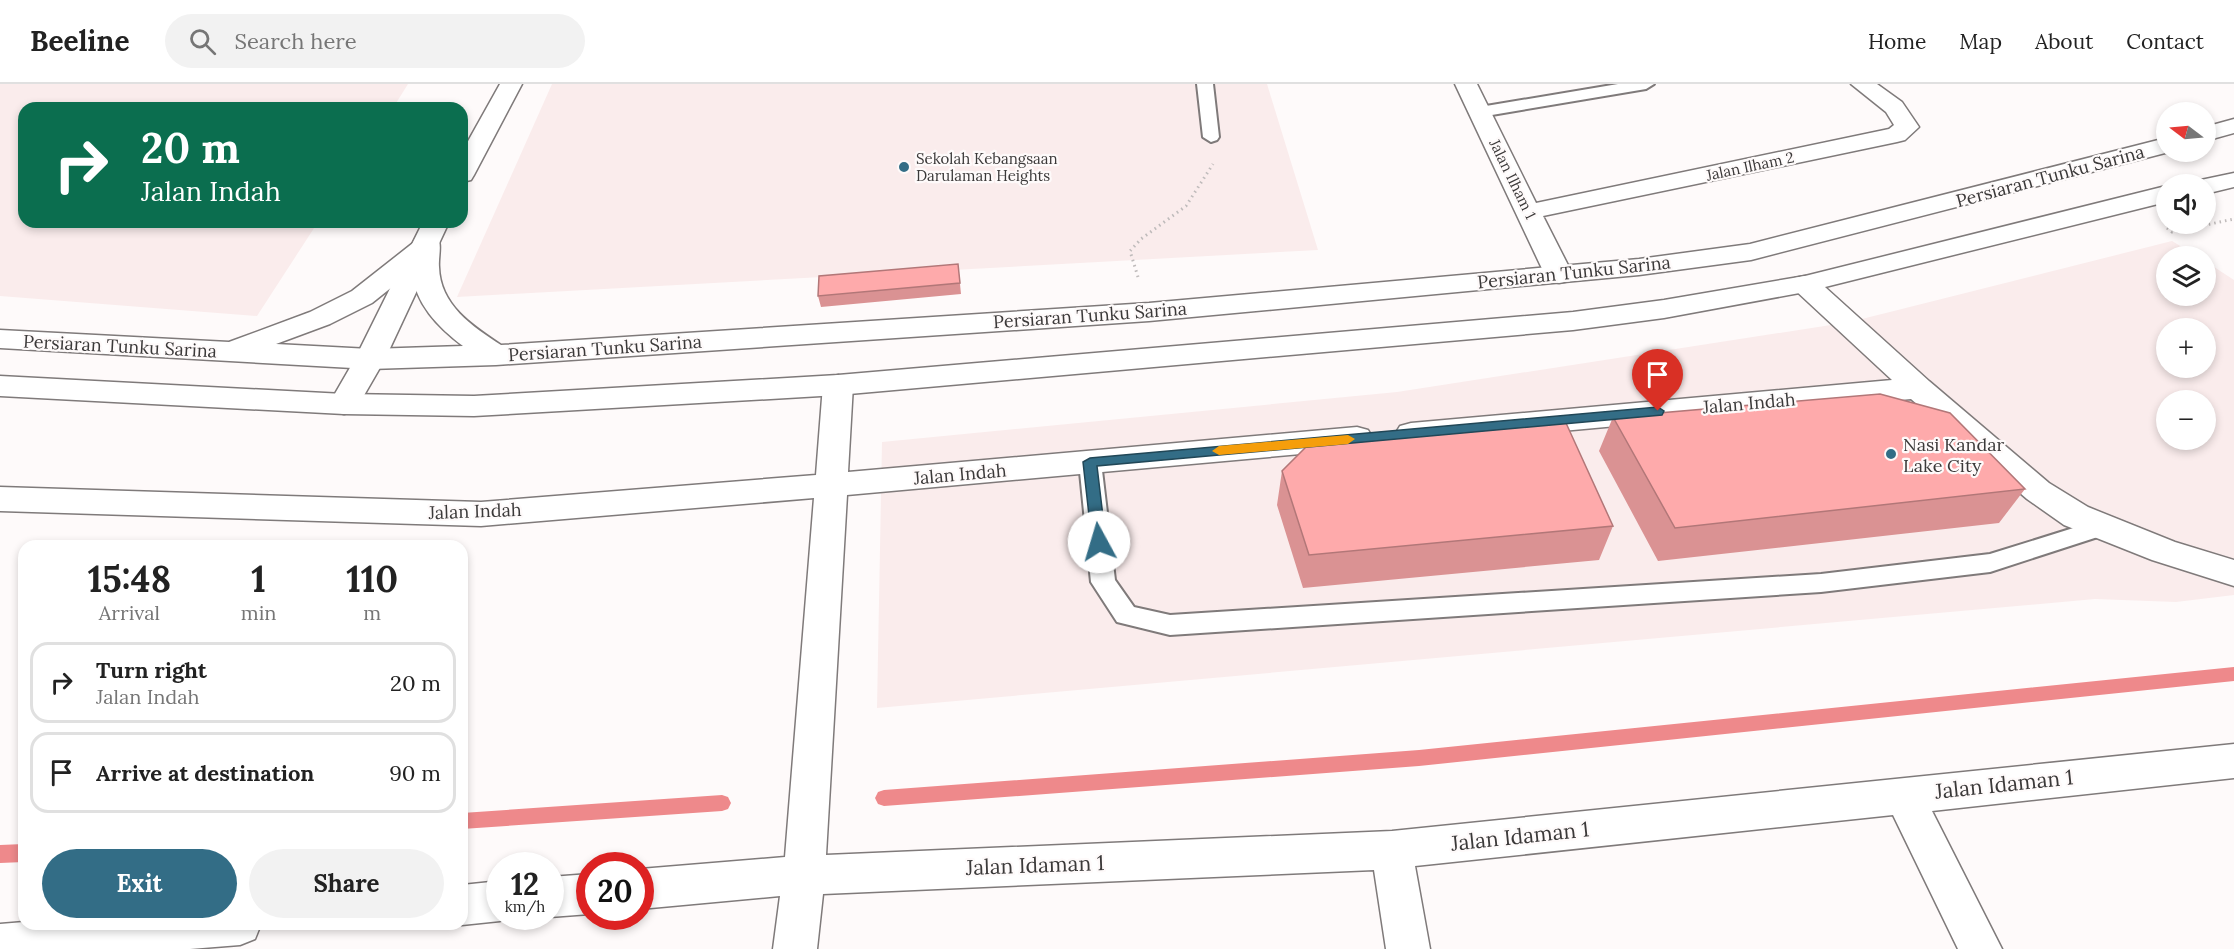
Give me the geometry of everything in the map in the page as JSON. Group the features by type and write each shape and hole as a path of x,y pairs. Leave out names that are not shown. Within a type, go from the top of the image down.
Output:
{"street":[{"path":"468,163 511,84"},
{"name":"Jalan Ilham 1","path":"1466,84 1559,275"},
{"name":"Jalan Ilham 2","path":"1528,212 1897,135 1907,127 1904,118 1889,102 1862,84"},
{"path":"2216,131 2234,126"},
{"name":"Persiaran Tunku Sarina","path":"0,339 370,359 496,355 1149,312 1559,275 1751,252 2156,148"},
{"path":"2216,184 2234,180"},
{"path":"0,386 344,405 474,406 838,385 1573,321 1664,309 1805,284 2156,196"},
{"path":"227,351 320,318 362,297 428,237"},
{"path":"428,237 426,276 431,297 446,317 465,334 496,355"},
{"path":"344,405 370,359 428,237"},
{"path":"1805,284 1918,388 2038,491 2076,516 2102,527 2164,551 2234,573"},
{"path":"795,949 804,875 838,385"},
{"name":"Jalan Indah","path":"0,499 481,514 832,486 1918,388"},
{"name":"Jalan Idaman 1","path":"654,888 804,875 1392,850 2234,761"},
{"path":"1904,795 1980,949"},
{"path":"1392,850 1408,949"},
{"path":"468,905 486,903"},
{"path":"0,945 171,930"}],"lane":[{"path":"1205,84 1211,137"},
{"path":"1480,112 1646,84"},
{"path":"1090,462 1103,582 1126,615 1170,625 1821,583 1990,563 2102,527"}],"path":[{"path":"1130,251 1141,239 1186,206 1213,164 1211,137"}],"shaded area":[{"path":"0,84 408,84 397,102 18,102 18,228 314,228 257,316 0,296"},
{"name":"Sekolah Kebangsaan Darulaman Heights","path":"552,84 1267,84 1318,250 457,297"},
{"path":"2172,241 2180,246 2156,246 2156,306 2216,306 2216,268 2234,280 2234,595 2176,602 2095,599 877,708 882,442 1397,392 1850,322"}],"building":[{"path":"958,264 960,283 818,296 819,276"},
{"path":"1880,394 1950,413 2025,489 1675,528 1613,417"},
{"path":"1566,423 1613,526 1309,555 1282,471 1315,438"}],"waterway":[{"path":"884,798 1419,758 2234,674"},
{"path":"468,821 722,803"},
{"path":"0,854 18,853"}],"slow traffic":[{"path":"1219,451 1348,439"}],"place":[{"name":"Sekolah Kebangsaan Darulaman Heights","path":"904,167"},
{"name":"Nasi Kandar Lake City","path":"1891,454"}],"route":[{"path":"1099,542 1090,462 1658,411"}]}
